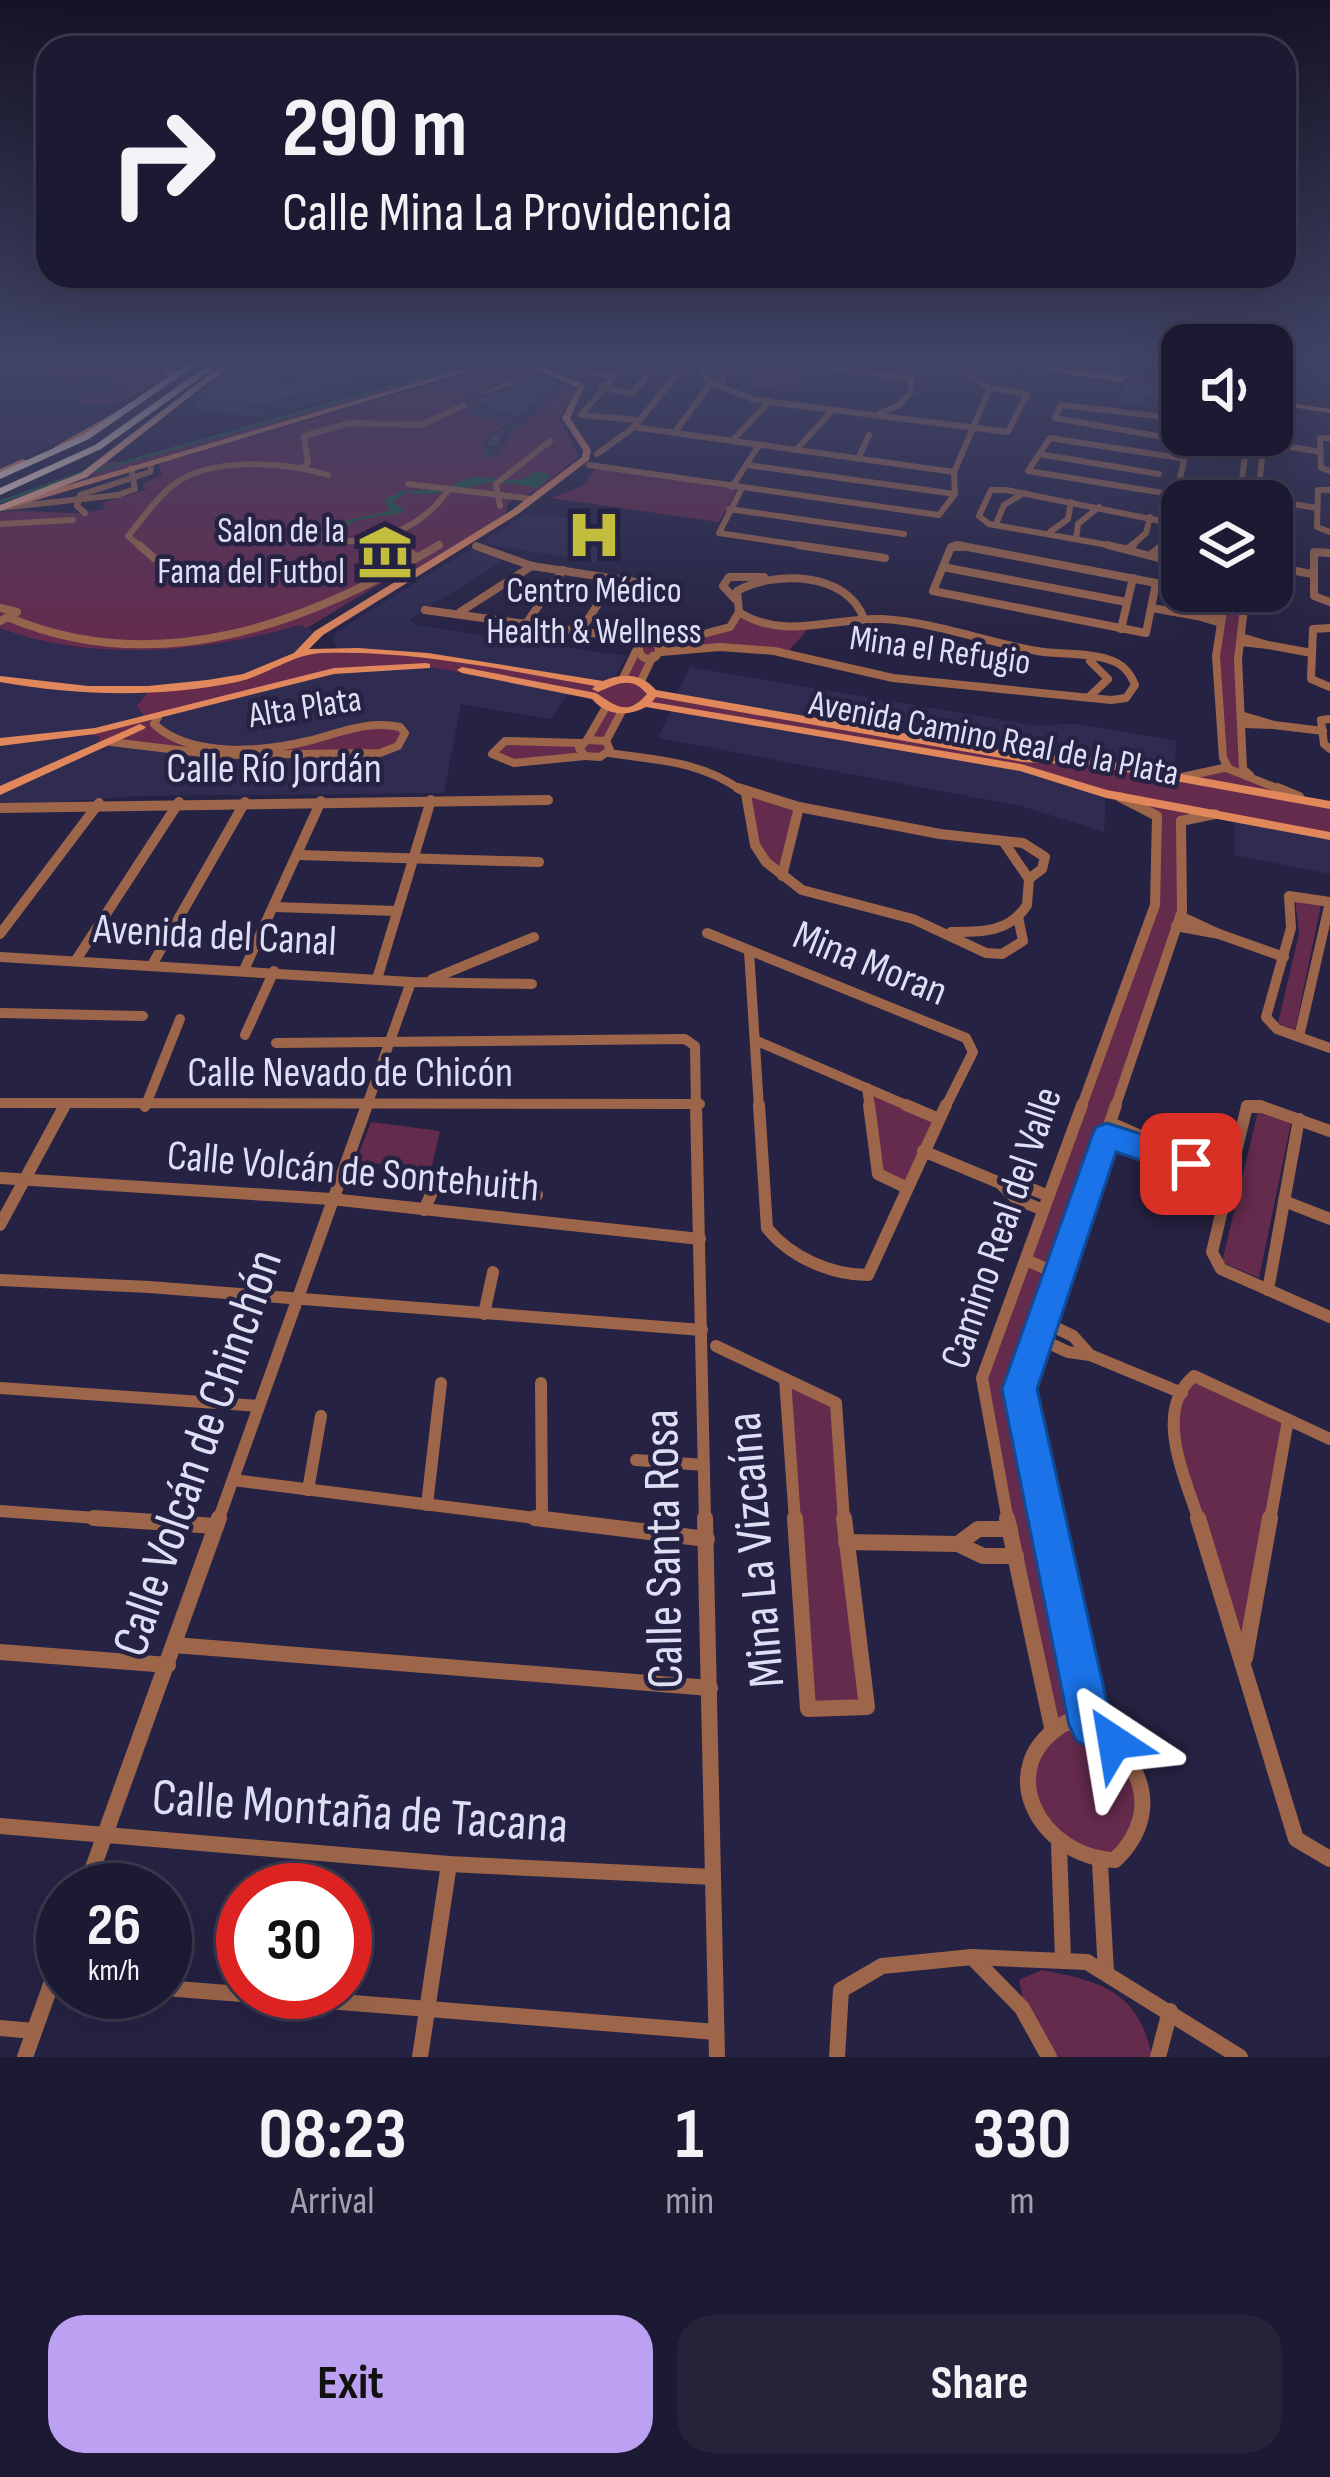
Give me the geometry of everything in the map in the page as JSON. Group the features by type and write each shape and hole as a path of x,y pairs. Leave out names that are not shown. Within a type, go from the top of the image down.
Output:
{"highway":[{"path":"0,474 46,456"},
{"path":"0,492 79,456"}],"main road":[{"path":"0,508 70,481 105,457"}],"street":[{"path":"0,474 39,456"},
{"path":"105,457 139,456"},
{"path":"0,508 185,456"},
{"path":"307,456 308,473"},
{"path":"496,492 510,472 531,456"},
{"path":"288,662 333,624 532,500 586,456"},
{"path":"334,671 343,660 333,639 336,632 476,546 596,456"},
{"path":"752,456 719,533 885,558"},
{"path":"842,456 954,472"},
{"path":"589,465 939,515 955,494 954,472 961,456"},
{"path":"1038,456 1028,471 1161,494"},
{"path":"1051,456 1159,474"},
{"path":"1153,494 1163,456"},
{"path":"1166,456 1184,461 1180,480"},
{"path":"1242,480 1245,456"},
{"path":"1259,480 1262,456"},
{"path":"154,558 128,536 179,480 237,463 328,475"},
{"path":"747,465 955,494"},
{"path":"77,506 84,493 132,472 150,472 152,466"},
{"path":"1244,466 1260,469"},
{"path":"0,508 77,506 135,489 132,472"},
{"path":"510,472 527,476"},
{"path":"296,478 292,475 308,473"},
{"path":"408,484 532,500"},
{"path":"364,542 413,523 438,506 449,489"},
{"path":"983,521 979,516 991,490 1161,521"},
{"path":"1330,490 1318,490 1317,508 1317,527 1330,532"},
{"path":"496,492 500,506"},
{"path":"996,524 1004,505 1024,493"},
{"path":"1047,533 1068,519 1071,502"},
{"path":"1293,505 1317,508"},
{"path":"77,506 85,513"},
{"path":"1076,538 1078,524 1100,507"},
{"path":"729,509 904,534"},
{"path":"1128,549 1146,532 1150,517"},
{"path":"0,524 73,520"},
{"path":"970,524 983,521 1161,558"},
{"path":"319,530 329,541 403,546 417,557"},
{"path":"0,608 16,610 5,620 62,637 162,641 245,632 321,607 439,545"},
{"path":"965,545 1133,578 1156,583 1144,634 933,591 951,548 965,545"},
{"path":"476,546 532,566 637,582"},
{"path":"1153,554 1161,547"},
{"path":"1330,553 1314,552 1312,574 1314,596 1330,602"},
{"path":"460,612 532,566"},
{"path":"943,567 1126,602"},
{"path":"528,622 563,570"},
{"path":"1293,571 1312,574"},
{"name":"Mina el Refugio","path":"735,599 723,586 729,577 838,587 851,595 864,619"},
{"path":"581,630 615,578"},
{"path":"742,647 730,639 730,627 739,612 735,599 745,584 773,578"},
{"path":"1121,629 1133,578"},
{"path":"367,583 394,588"},
{"path":"321,607 337,617 333,624"},
{"path":"1152,608 1221,621"},
{"path":"424,610 635,639"},
{"name":"Mina el Refugio","path":"658,651 742,647 893,678 1086,698 1126,698 1136,685 1125,668 937,627 864,619 809,628 772,626 739,612"},
{"path":"1222,612 1217,673 1224,770"},
{"path":"1244,612 1239,676 1250,775"},
{"path":"641,681 658,651 730,627"},
{"name":"Mina el Refugio","path":"787,653 809,628"},
{"path":"1330,628 1312,629 1312,682 1330,687"},
{"path":"1241,639 1312,653"},
{"path":"0,742 84,733 334,671 430,666 600,690 623,678 642,643 658,651"},
{"path":"0,679 89,688 152,688 236,679 319,650 449,658 600,690"},
{"name":"Mina el Refugio","path":"1078,656 1096,664 1108,680 1086,698"},
{"path":"1217,673 1239,676"},
{"path":"623,678 641,681"},
{"path":"606,741 622,711 649,698 641,681"},
{"path":"152,688 137,706 144,716 158,717"},
{"path":"600,690 606,707"},
{"name":"Avenida Camino Real de la Plata","path":"649,698 1023,758 1182,777 1326,806"},
{"name":"Avenida Camino Real de la Plata","path":"649,698 1021,768 1120,797 1330,832"},
{"path":"606,707 622,711"},
{"path":"585,756 579,751 606,707"},
{"path":"158,717 156,730 172,740 160,751"},
{"path":"2,792 158,717"},
{"path":"1326,718 1323,731 1328,748"},
{"path":"1244,720 1323,731"},
{"name":"Alta Plata","path":"111,742 160,751 380,753 398,746 405,734 394,724 368,724 311,740 244,747 172,740"},
{"path":"84,733 101,737 96,748"},
{"path":"310,753 311,740"},
{"path":"606,741 505,741 492,754 514,763 608,753 716,772 746,794 940,834 1001,840 1043,853 1045,863 1030,878"},
{"path":"606,741 608,753"},
{"path":"1071,761 1063,774 1074,785"},
{"path":"1182,777 1224,770 1250,775 1299,797"},
{"path":"746,794 755,845 782,876 802,890 880,908 947,932 968,947 1002,954 1022,941 1018,917 1030,891 1030,878 1021,856 1001,840"},
{"path":"1120,797 1157,821 1181,826 1215,814"},
{"path":"376,979 431,800"},
{"name":"Calle Río Jordán","path":"0,808 548,800"},
{"path":"244,970 320,801"},
{"path":"76,960 179,802"},
{"path":"152,965 245,802"},
{"path":"0,934 99,803"},
{"path":"782,876 799,807"},
{"name":"Camino Real del Valle","path":"1052,1726 983,1403 982,1378 1155,905 1157,821"},
{"name":"Camino Real del Valle","path":"1090,1725 1020,1389 1178,921 1181,826"},
{"path":"298,855 538,862"},
{"path":"1300,1037 1330,902 1289,896 1291,928 1266,1017 1277,1029 1330,1048"},
{"path":"274,907 398,911"},
{"path":"947,932 988,932 1018,917"},
{"path":"1178,921 1284,957"},
{"path":"707,933 749,951"},
{"name":"Avenida del Canal","path":"418,982 534,937"},
{"name":"Mina Moran","path":"749,951 965,1038 973,1052 905,1187 868,1275 851,1276 772,1237 767,1228 749,951"},
{"name":"Avenida del Canal","path":"0,957 418,982 532,984"},
{"path":"245,1035 274,971"},
{"name":"Calle Volcán de Chinchón","path":"95,1863 331,1199 389,1044 418,982"},
{"path":"1119,1002 1146,1012"},
{"path":"0,1013 143,1016"},
{"path":"145,1106 180,1019"},
{"name":"Calle Santa Rosa","path":"389,1044 692,1041 700,1104 716,2057"},
{"path":"757,1041 939,1119"},
{"path":"276,1043 389,1044"},
{"path":"867,1088 878,1174 905,1187"},
{"name":"Calle Nevado de Chicón","path":"0,1103 700,1104"},
{"path":"0,1226 65,1104"},
{"path":"1330,1131 1247,1106 1212,1252 1220,1269 1330,1317"},
{"path":"1268,1290 1299,1119"},
{"path":"1109,1129 1230,1179"},
{"path":"923,1151 1000,1183 1022,1184 1044,1202"},
{"name":"Calle Volcán de Sontehuith","path":"0,1178 331,1199 700,1239"},
{"path":"424,1210 434,1188 449,1179 536,1195"},
{"path":"1284,1201 1330,1219"},
{"path":"1026,1261 1058,1274"},
{"path":"484,1314 493,1273"},
{"path":"0,1280 701,1330"},
{"path":"1044,1322 1073,1336 1090,1355"},
{"path":"1037,1339 1182,1393"},
{"name":"Mina La Vizcaína","path":"716,1346 836,1403 846,1542 867,1707 808,1709 785,1379"},
{"path":"1330,1439 1194,1376 1182,1393 1171,1428 1296,1839 1330,1859"},
{"path":"427,1505 441,1383"},
{"path":"542,1383 542,1519"},
{"path":"0,1388 259,1406"},
{"path":"308,1490 321,1416"},
{"path":"1245,1661 1288,1420"},
{"path":"636,1460 704,1465"},
{"path":"233,1480 707,1539"},
{"path":"0,1511 216,1526"},
{"name":"Mina La Vizcaína","path":"958,1544 978,1529 1010,1529"},
{"name":"Mina La Vizcaína","path":"846,1542 958,1544 983,1556 1016,1556"},
{"path":"174,1645 710,1688"},
{"path":"0,1652 168,1665"},
{"path":"1090,1725 1128,1758 1143,1798 1139,1837 1129,1851 1100,1863 1081,1859 1059,1844 1036,1813 1028,1771 1031,1752 1052,1726 1090,1725"},
{"name":"Calle Montaña de Tacana","path":"0,1826 449,1864 713,1877"},
{"path":"1059,1844 1063,1959"},
{"path":"1100,1863 1106,1973"},
{"path":"420,2057 449,1864"},
{"path":"973,1957 1022,2008 1049,2057"},
{"path":"838,2057 841,1990 882,1966 973,1957 1087,1962 1240,2057"},
{"path":"192,1990 716,2032"},
{"path":"1158,2057 1170,2011"},
{"path":"25,2057 40,2019"},
{"path":"0,2028 34,2031"}],"shaded area":[{"path":"0,456 27,456 0,468"},
{"path":"165,456 60,487 84,478 104,462"},
{"path":"185,456 579,456 538,490 509,502 505,514 409,574 388,579 307,628 299,625 189,647 111,650 35,639 0,628 0,512 105,509 102,503 146,490 142,484 162,475 158,464"},
{"path":"596,468 738,488 719,522 552,498 582,486"},
{"path":"537,471 551,475 538,488 496,481 435,494 406,493 392,502 406,512 357,520 344,527 349,536 334,535 348,520 390,511 385,500 401,491 444,489 471,477 522,480"},
{"path":"528,513 624,526 601,563 481,543"},
{"path":"471,549 502,561 410,619 414,625 627,656 613,680 603,684 340,653 333,639 336,632"},
{"path":"739,612 747,619 809,628 787,653 742,647 661,652 653,656 642,681 653,693 1023,758 1183,777 1224,770 1216,656 1223,612 1244,612 1238,659 1247,770 1266,784 1330,805 1330,836 1215,814 1181,821 1183,899 1020,1389 1089,1724 1138,1777 1129,1851 1080,1859 1029,1792 1053,1726 982,1378 1155,905 1157,816 1120,797 1021,768 647,704 622,711 606,740 608,753 514,763 494,757 499,743 581,743 606,707 596,696 411,664 334,671 159,717 156,730 225,747 267,746 355,727 405,733 390,750 219,755 111,742 96,749 100,737 84,733 144,716 137,706 151,688 256,674 319,650 413,654 603,684 623,678 639,644 661,645 730,627"},
{"path":"300,625 319,633 288,662 139,701 138,710 334,671 411,664 570,691 551,719 461,704 444,793 140,796 0,806 0,628 48,641 144,648 195,646"},
{"path":"690,667 1031,725 1079,724 1176,741 1175,776 1023,758 675,697"},
{"path":"672,708 1021,768 1106,794 1104,832 1021,806 658,738"},
{"path":"746,794 799,807 782,876 755,845"},
{"path":"1234,817 1330,836 1330,874 1235,855"},
{"path":"1295,899 1321,905 1295,1030 1278,1023 1299,933"},
{"path":"867,1088 939,1119 905,1187 878,1174"},
{"path":"1258,1111 1291,1123 1259,1278 1222,1262"},
{"path":"371,1122 440,1131 431,1170 356,1161"},
{"path":"1194,1376 1288,1420 1245,1661 1171,1428"},
{"path":"785,1379 836,1403 867,1707 808,1709"},
{"path":"1042,1970 1099,1985 1127,2003 1146,2035 1152,2057 1051,2057 1025,2009 1019,1980"}],"waterway":[{"path":"94,471 147,456"},
{"path":"0,502 84,472"}],"place":[{"name":"Centro Médico Health & Wellness","path":"594,535"},
{"name":"Salon de la Fama del Futbol","path":"385,552"}],"route":[{"path":"1114,1742 1090,1725 1020,1389 1107,1136 1191,1164"}]}
